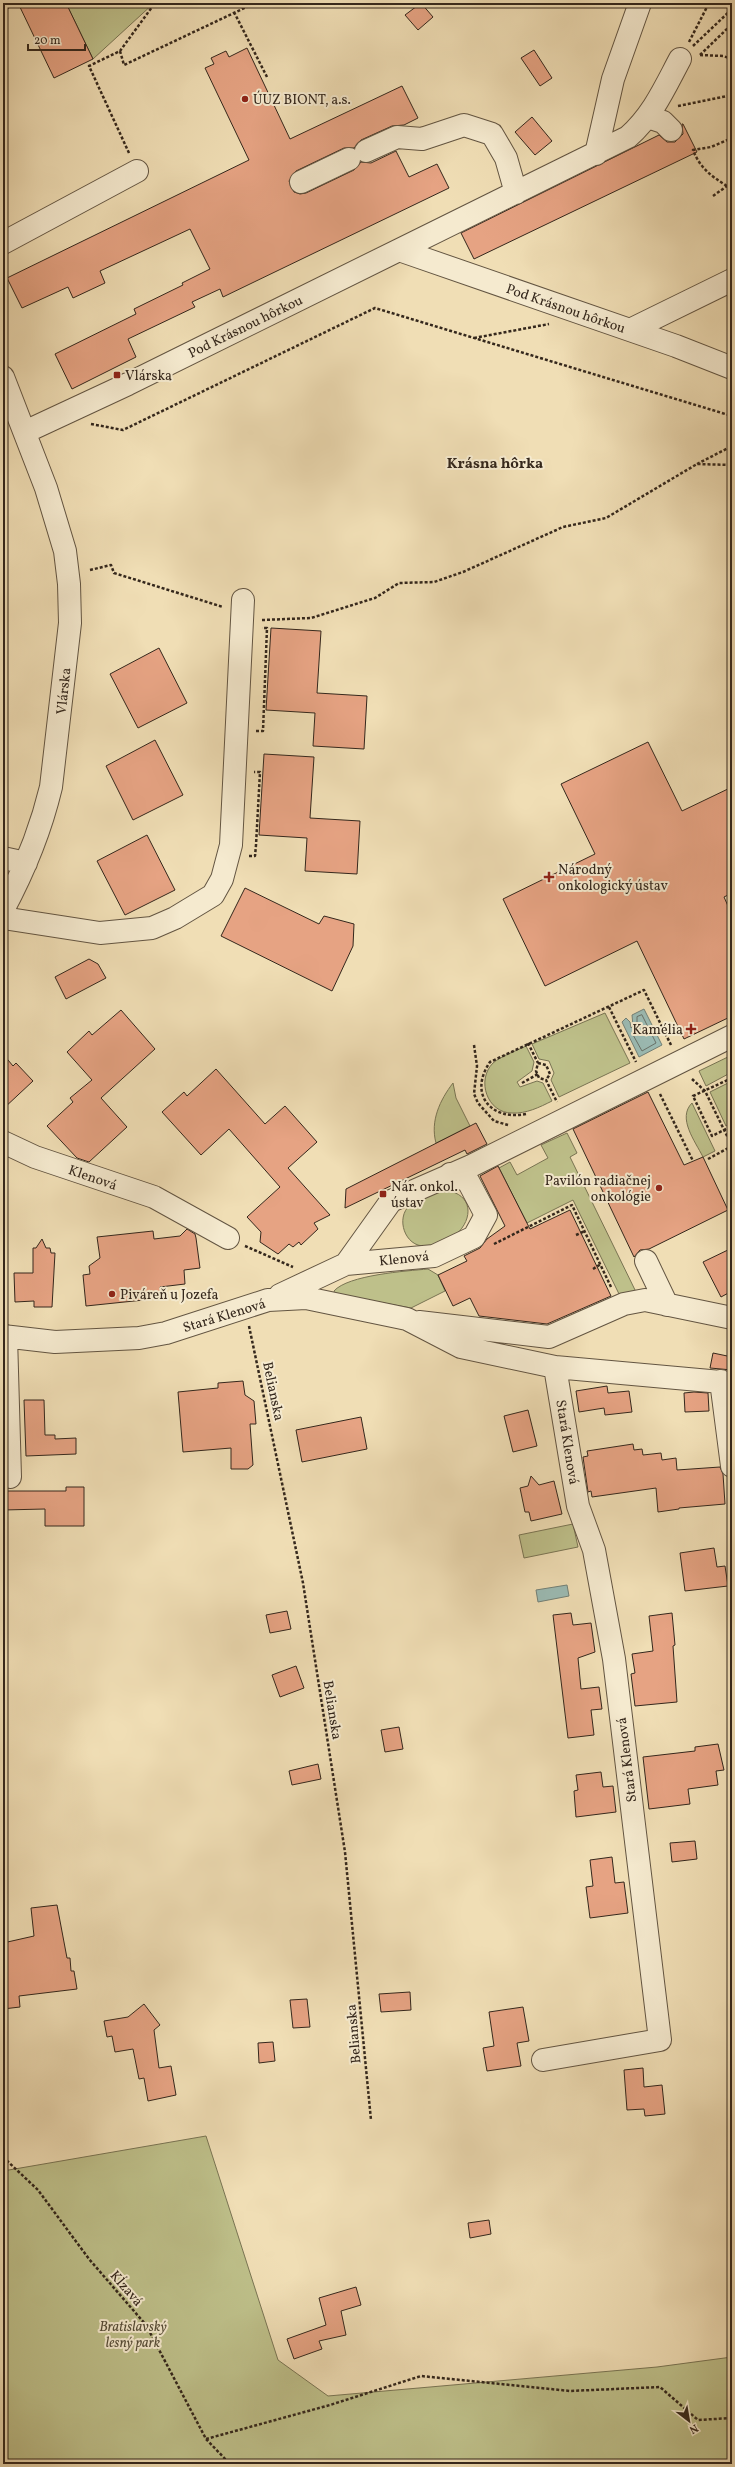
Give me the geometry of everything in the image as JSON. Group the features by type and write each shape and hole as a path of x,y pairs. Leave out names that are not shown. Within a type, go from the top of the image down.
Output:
{"street":[{"path":"596,154 613,79 640,3"},
{"name":"Pod Krásnou hôrkou","path":"25,432 128,384 628,137 648,117 690,57"},
{"path":"648,117 663,122 671,130"},
{"path":"301,182 396,137 422,140 464,125 492,134 506,158 516,193"},
{"path":"3,243 137,171"},
{"name":"Pod Krásnou hôrkou","path":"399,250 630,330 732,368"},
{"path":"630,330 732,280"},
{"name":"Vlárska","path":"3,377 46,488 64,551 70,605 51,787 44,814 26,863 3,910"},
{"path":"3,918 100,933 152,928 175,918 213,895 222,879 231,845 235,606"},
{"path":"3,858 26,863"},
{"path":"450,1174 471,1166 644,1070 732,1036"},
{"name":"Klenová","path":"3,1142 35,1157 154,1197 228,1238"},
{"name":"Klenová","path":"268,1300 346,1264 434,1256 474,1237 486,1215 468,1181 450,1174 391,1201 346,1264"},
{"path":"646,1261 667,1305"},
{"name":"Stará Klenová","path":"5,1336 54,1342 139,1338 166,1333 268,1300 306,1298 414,1321 462,1347 555,1367 727,1382"},
{"path":"414,1321 549,1337 620,1306 645,1300 732,1318"},
{"path":"5,1336 10,1477"},
{"name":"Stará Klenová","path":"544,2060 660,2040 614,1659 594,1550 578,1506 555,1367"},
{"path":"727,1382 732,1466"}],"path":[{"path":"137,171 89,66 120,51 155,3"},
{"path":"120,51 124,65 234,12 256,3"},
{"path":"690,57 709,3"},
{"path":"690,57 732,9"},
{"path":"234,12 267,77"},
{"path":"690,57 723,56 732,59"},
{"path":"675,106 732,95"},
{"path":"732,138 711,147 693,150 698,162 708,174 732,188"},
{"path":"714,196 727,186"},
{"path":"88,423 123,430 375,308 732,416"},
{"path":"474,338 552,324"},
{"path":"255,620 311,618 375,598 399,583 434,582 463,572 563,528 606,518 697,464 732,446"},
{"path":"697,464 732,465"},
{"path":"90,570 111,565 114,573 222,606 235,606"},
{"path":"530,1113 510,1116 497,1113 488,1106 483,1096 482,1083 485,1069 490,1062 644,990 673,1049"},
{"path":"609,1007 693,1161"},
{"path":"528,1043 538,1063 536,1071 539,1078 546,1080 558,1105"},
{"path":"474,1045 477,1066 474,1094 478,1103 494,1121 513,1124"},
{"path":"538,1063 546,1065 550,1074 546,1080"},
{"path":"522,1083 538,1074"},
{"path":"687,1074 705,1091 732,1146 708,1159"},
{"path":"732,1078 693,1096 712,1136 732,1126"},
{"path":"489,1246 572,1204 620,1306"},
{"path":"576,1235 585,1231"},
{"path":"228,1238 292,1266 300,1286"},
{"path":"593,1268 601,1264"},
{"name":"Belianska","path":"246,1308 302,1583 345,1852 371,2120"},
{"name":"Kĺzavá","path":"3,2157 38,2190 89,2259 146,2325 206,2439 230,2464"},
{"path":"206,2439 330,2405 421,2376 570,2391 660,2387 698,2420 732,2418"}],"green space":[{"path":"3,3 15,3 3,13"},
{"path":"66,3 154,3 93,59"},
{"path":"605,1013 630,1063 559,1097 551,1080 554,1073 549,1061 539,1059 532,1044"},
{"path":"526,1046 534,1062 532,1071 517,1082 520,1087 537,1081 543,1083 552,1101 528,1111 517,1113 503,1112 496,1108 491,1102 485,1086 485,1078 488,1070 496,1060"},
{"path":"732,1055 732,1072 706,1086 699,1071"},
{"path":"732,1081 732,1123 726,1126 710,1092"},
{"path":"453,1083 456,1098 470,1126 436,1143 434,1127 437,1111 444,1096"},
{"path":"692,1103 715,1151 703,1157 692,1137 687,1122 686,1116"},
{"path":"567,1133 577,1153 570,1157 637,1294 620,1296 573,1200 527,1223 499,1168 510,1162 517,1175 548,1158 541,1145"},
{"path":"440,1190 455,1193 464,1199 468,1208 467,1218 462,1228 453,1237 440,1243 425,1246 418,1245 412,1242 404,1231 403,1217 410,1205 416,1200"},
{"path":"428,1269 438,1275 445,1291 411,1308 335,1294 334,1291 352,1281 364,1278"},
{"path":"573,1524 578,1547 524,1558 519,1535"},
{"name":"Bratislavský lesný park","path":"206,2136 278,2360 328,2396 657,2367 732,2357 732,2464 3,2464 3,2171"}],"water":[{"path":"644,1009 662,1045 639,1057 622,1022 626,1018 630,1022 631,1028 633,1026 632,1015"},
{"path":"567,1585 569,1596 538,1602 536,1590"}],"building":[{"path":"18,3 66,3 93,59 54,78"},
{"path":"421,3 433,17 418,30 405,15"},
{"path":"247,48 290,139 402,86 418,118 404,125 392,126 361,140 354,148 344,148 296,171 289,181 294,192 300,194 306,193 354,170 361,162 371,163 396,151 409,177 437,164 449,188 223,297 220,289 192,302 195,307 128,339 136,357 72,389 55,354 136,314 134,309 183,285 182,283 210,269 190,229 100,271 105,283 73,298 68,287 22,308 7,278 249,160 205,68 214,64 211,58 226,51 229,57"},
{"path":"534,50 552,78 540,86 521,58"},
{"path":"532,117 552,141 535,155 515,132"},
{"path":"682,124 697,152 474,259 461,233 659,135 667,142 675,142 683,134"},
{"path":"271,628 321,631 317,693 367,696 364,749 313,746 315,713 266,710"},
{"path":"159,648 187,703 138,728 110,674"},
{"path":"155,740 183,795 133,820 106,766"},
{"path":"648,742 682,811 732,787 732,893 724,897 732,915 732,1016 684,1039 637,941 545,986 503,899 595,854 561,784"},
{"path":"264,754 314,757 310,818 360,821 357,874 305,871 307,838 259,835"},
{"path":"147,835 175,890 125,915 97,861"},
{"path":"245,888 319,924 324,916 354,924 353,946 332,991 221,936"},
{"path":"89,959 98,964 106,978 66,999 55,977"},
{"path":"121,1010 155,1049 101,1098 127,1127 89,1162 77,1158 47,1126 73,1102 70,1098 92,1080 67,1052 89,1031 92,1035"},
{"path":"3,1054 13,1066 16,1063 33,1081 3,1109"},
{"path":"216,1069 265,1124 285,1106 317,1142 288,1168 330,1215 314,1223 318,1229 301,1245 299,1242 293,1247 289,1244 278,1254 260,1242 261,1232 247,1217 280,1187 229,1129 201,1155 162,1112 184,1092 187,1096"},
{"name":"Pavilón radiačnej onkológie","path":"648,1092 684,1165 703,1157 728,1210 649,1249 640,1250 634,1257 573,1129"},
{"path":"476,1123 487,1144 467,1154 465,1150 345,1208 346,1189"},
{"path":"498,1166 530,1229 570,1210 611,1296 547,1324 479,1316 470,1298 453,1306 438,1275 467,1261 464,1256 480,1248 487,1239 505,1226 480,1176"},
{"path":"187,1229 195,1234 200,1268 184,1270 185,1284 160,1287 163,1298 86,1306 83,1275 90,1274 89,1266 100,1258 97,1237 153,1231 154,1239 180,1236"},
{"path":"42,1239 46,1248 50,1248 51,1253 55,1253 52,1307 34,1307 34,1301 15,1302 14,1273 33,1273 33,1248 36,1248"},
{"path":"732,1248 732,1291 721,1297 703,1262"},
{"path":"713,1353 732,1357 732,1370 710,1368"},
{"path":"243,1381 245,1395 254,1401 256,1424 250,1424 253,1465 248,1469 231,1469 231,1448 183,1452 178,1392 218,1388 218,1383"},
{"path":"607,1386 608,1393 629,1391 632,1412 605,1415 604,1408 579,1412 576,1391"},
{"path":"684,1393 708,1393 709,1411 685,1412"},
{"path":"24,1400 44,1400 45,1435 55,1435 55,1439 76,1438 76,1454 26,1456"},
{"path":"528,1410 537,1446 513,1452 504,1416"},
{"path":"361,1417 367,1449 302,1462 296,1430"},
{"path":"633,1444 634,1450 642,1449 643,1455 661,1453 662,1460 676,1458 677,1470 720,1467 723,1474 725,1504 679,1508 658,1512 656,1488 592,1497 591,1491 588,1492 583,1457 588,1456 587,1451"},
{"path":"531,1476 539,1485 554,1481 562,1514 531,1521 529,1512 525,1512 520,1488 528,1486"},
{"path":"66,1487 84,1487 84,1526 45,1526 45,1509 3,1510 3,1491 66,1491"},
{"path":"714,1548 717,1567 725,1566 728,1586 685,1591 680,1553"},
{"path":"287,1611 291,1629 270,1633 266,1615"},
{"path":"571,1613 573,1625 591,1623 595,1652 578,1658 581,1689 599,1687 602,1709 591,1710 594,1735 568,1738 553,1615"},
{"path":"672,1613 675,1645 673,1646 677,1702 635,1706 631,1674 635,1673 632,1654 653,1651 649,1616"},
{"path":"296,1666 304,1688 280,1697 272,1675"},
{"path":"399,1727 403,1749 385,1752 381,1730"},
{"path":"718,1744 724,1770 716,1771 718,1785 688,1789 690,1804 649,1809 643,1757 695,1751 695,1747"},
{"path":"318,1764 321,1779 292,1785 289,1771"},
{"path":"601,1772 603,1787 613,1786 616,1812 576,1817 574,1791 578,1790 576,1775"},
{"path":"695,1841 697,1859 672,1862 670,1843"},
{"path":"612,1857 615,1883 624,1882 628,1913 590,1918 586,1887 593,1886 590,1860"},
{"path":"57,1905 67,1958 70,1958 71,1971 74,1971 77,1989 19,1996 20,2007 3,2009 3,1943 34,1936 31,1908"},
{"path":"410,1992 411,2010 381,2012 379,1994"},
{"path":"307,1999 310,2027 293,2028 290,2000"},
{"path":"144,2004 160,2025 154,2030 159,2068 171,2066 176,2095 148,2101 144,2078 139,2079 133,2049 115,2052 112,2036 107,2037 104,2021 128,2017"},
{"path":"523,2007 529,2041 517,2043 521,2066 487,2071 483,2048 494,2046 489,2012"},
{"path":"273,2042 275,2061 259,2063 258,2043"},
{"path":"643,2068 644,2087 662,2085 665,2114 645,2116 644,2109 627,2110 624,2070"},
{"path":"489,2220 491,2234 470,2238 468,2223"},
{"path":"356,2287 361,2305 341,2311 346,2335 319,2341 322,2349 294,2359 287,2339 326,2325 319,2298"}],"place":[{"name":"ÚUZ BIONT, a.s.","path":"245,99"},
{"name":"Vlárska","path":"117,375"},
{"name":"Národný onkologický ústav","path":"549,877"},
{"name":"Kamélia","path":"691,1029"},
{"name":"Pavilón radiačnej onkológie","path":"659,1188"},
{"name":"Nár. onkol. ústav","path":"383,1194"},
{"name":"Piváreň u Jozefa","path":"112,1294"}],"district":[{"name":"Krásna hôrka","path":"495,463"}]}
